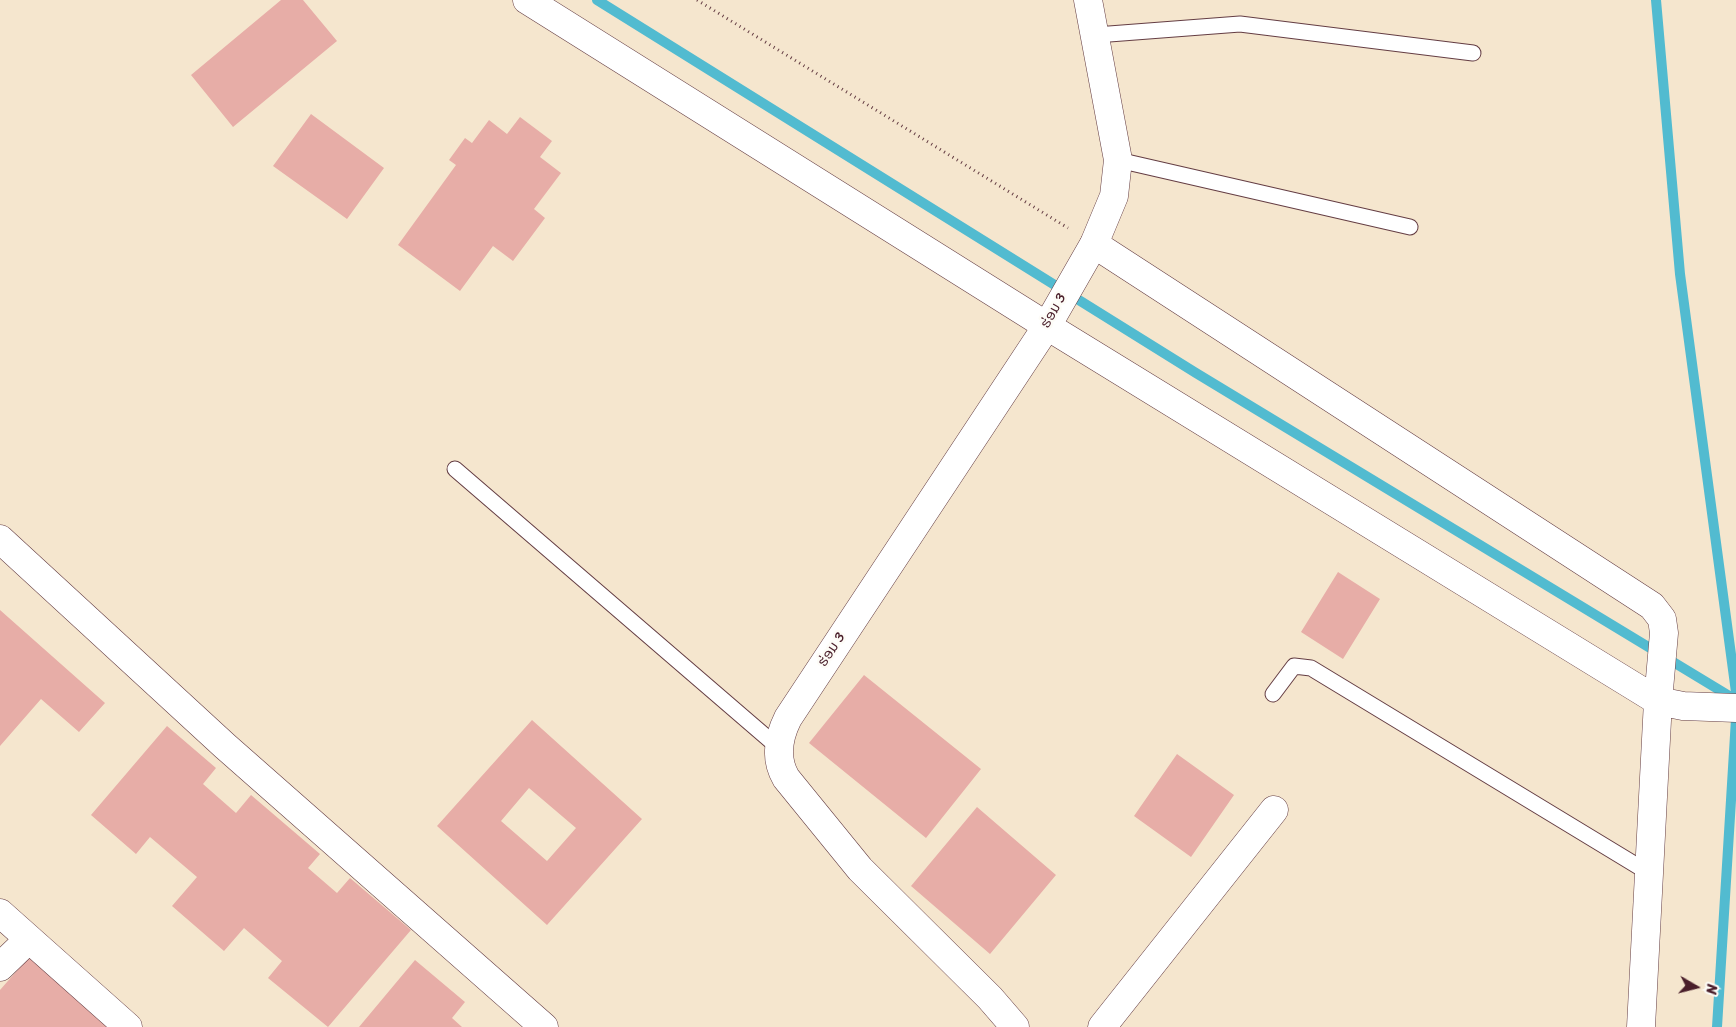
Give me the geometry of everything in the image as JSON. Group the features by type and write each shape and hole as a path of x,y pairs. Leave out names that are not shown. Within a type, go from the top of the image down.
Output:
{"street":[{"path":"528,0 1667,694 1736,708"},
{"name":"ຮ່ອມ 3","path":"1014,1027 990,998 860,869 786,778 779,765 779,748 781,731 788,718 1050,319 1091,248 1114,196 1118,160 1088,0"},
{"path":"1091,248 1652,606 1662,619 1667,694 1649,873 1641,1027"},
{"path":"0,539 232,753 544,1027"},
{"path":"1102,1027 1274,810"},
{"path":"0,913 28,940 128,1027"},
{"path":"0,967 28,940"}],"lane":[{"path":"1096,35 1240,24 1473,52"},
{"path":"1118,160 1410,227"},
{"path":"455,469 779,748"},
{"path":"1273,694 1294,666 1311,668 1649,873"}],"path":[{"path":"698,0 1091,248"}],"building":[{"path":"281,0 303,0 337,41 233,127 191,75"},
{"path":"311,114 384,168 347,219 273,166"},
{"path":"520,117 552,141 540,157 561,173 534,209 545,218 513,261 493,246 460,291 398,245 456,165 449,160 465,138 472,143 489,120 507,134"},
{"path":"1338,572 1380,599 1343,659 1301,632"},
{"path":"0,610 105,703 79,732 41,699 0,746"},
{"path":"864,675 981,769 926,838 809,743"},
{"path":"532,720 642,819 547,925 437,826","holes":["529,788 576,828 547,861 501,821"]},
{"path":"167,726 216,768 203,784 236,813 251,795 320,854 308,868 337,893 350,878 411,930 328,1027 268,978 282,961 244,928 224,951 172,906 197,877 150,837 136,854 91,815"},
{"path":"1177,754 1234,795 1191,857 1134,816"},
{"path":"977,807 1056,875 990,954 911,886"},
{"path":"29,957 107,1027 0,1027 0,990"},
{"path":"415,960 465,1002 452,1018 462,1027 359,1027"}],"waterway":[{"path":"597,0 1196,373 1736,700"},
{"path":"1656,0 1680,274 1736,692"},
{"path":"1717,1027 1736,719"}]}
